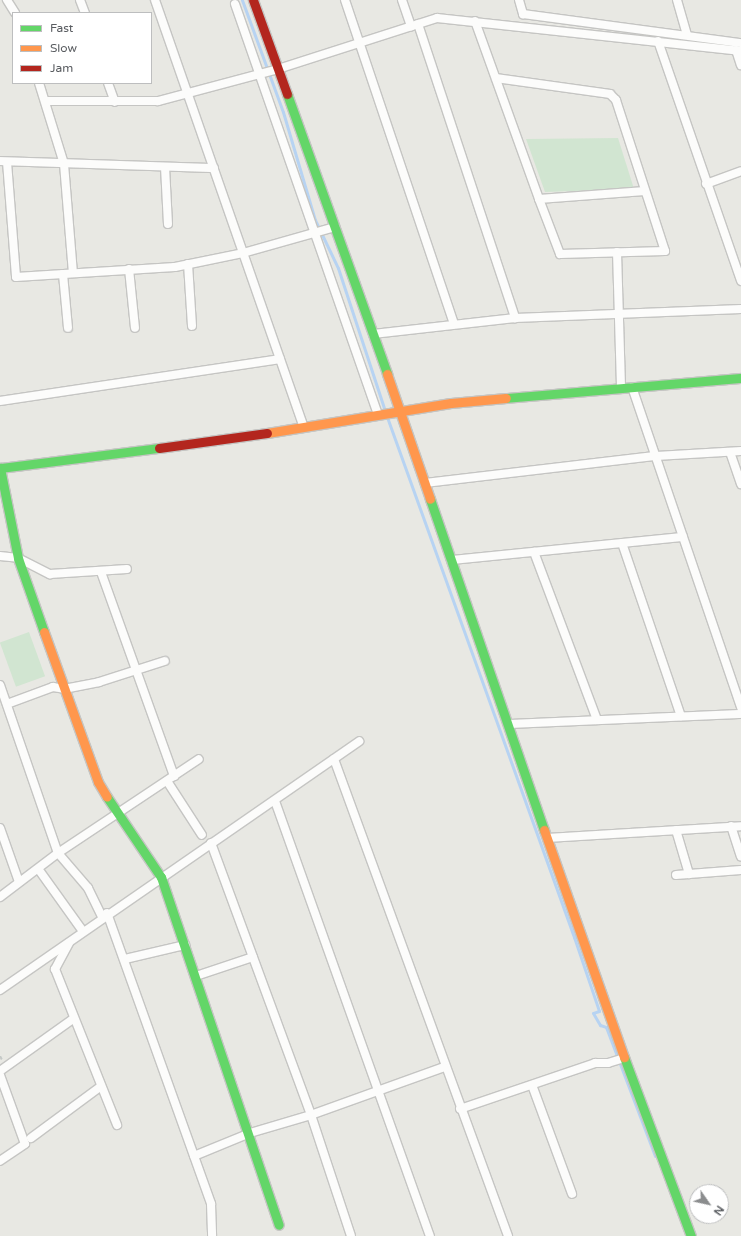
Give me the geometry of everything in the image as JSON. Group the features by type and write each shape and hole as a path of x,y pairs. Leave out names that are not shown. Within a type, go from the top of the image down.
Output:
{"street":[{"path":"7,0 14,12"},
{"path":"80,0 84,12"},
{"path":"155,0 304,427"},
{"path":"253,0 373,334 624,1058 691,1236"},
{"path":"344,0 454,324"},
{"path":"402,0 414,25 515,318"},
{"path":"519,0 523,14 687,35 739,48"},
{"path":"677,0 687,35"},
{"path":"235,4 378,415"},
{"path":"46,102 158,101 278,69 437,18 739,48"},
{"path":"475,21 560,254 665,251 616,100 610,94 496,78"},
{"path":"658,40 706,184 741,281"},
{"path":"739,48 741,65"},
{"path":"39,84 64,164 72,273"},
{"path":"108,84 115,102"},
{"path":"214,168 3,162 16,276 129,270 188,264 243,253 315,234 335,227"},
{"path":"165,167 168,224"},
{"path":"706,184 741,171"},
{"path":"539,199 645,191"},
{"path":"617,252 621,388"},
{"path":"188,264 192,326"},
{"path":"129,270 135,328"},
{"path":"63,274 68,328"},
{"path":"373,334 515,318 741,309"},
{"path":"0,401 280,359"},
{"path":"280,1225 250,1133 161,877 117,815 98,782 18,558 0,468 304,427 451,403 741,378"},
{"path":"632,387 741,708"},
{"path":"425,483 656,456 741,451"},
{"path":"730,452 741,484"},
{"path":"451,560 683,537"},
{"path":"622,543 681,716"},
{"path":"534,552 597,720"},
{"path":"0,556 18,558 50,574 101,572 127,569"},
{"path":"101,572 135,671 174,776"},
{"path":"7,704 52,687 64,688 135,671 165,661"},
{"path":"0,685 58,853 88,888 104,915 126,959 211,1204 212,1236"},
{"path":"508,724 741,714"},
{"path":"0,990 82,930 274,801 359,740"},
{"path":"0,897 19,882 39,870 58,853 117,815 199,758"},
{"path":"334,759 444,1067 508,1236"},
{"path":"167,781 202,835"},
{"path":"274,801 430,1236"},
{"path":"731,826 741,856"},
{"path":"547,838 741,826"},
{"path":"0,828 19,882"},
{"path":"676,830 690,874"},
{"path":"212,843 311,1115 351,1236"},
{"path":"39,870 82,930"},
{"path":"676,875 741,870"},
{"path":"71,939 55,969 100,1087 117,1125"},
{"path":"126,959 185,945"},
{"path":"196,976 253,957"},
{"path":"0,1071 73,1019"},
{"path":"460,1109 595,1063 608,1063 624,1058"},
{"path":"194,1156 250,1133 311,1115 379,1092 444,1067"},
{"path":"0,1075 25,1144 0,1161"},
{"path":"532,1085 572,1194"},
{"path":"31,1138 100,1087"}],"green space":[{"path":"618,138 634,189 545,192 526,139"},
{"path":"29,632 45,676 16,687 0,643"}],"waterway":[{"path":"242,0 283,112 315,220 338,268 385,411"},
{"path":"387,417 574,937 599,1011 593,1013 600,1025 606,1027 655,1156"}],"traffic: fast":[{"path":"287,94 387,374"},
{"path":"506,398 741,378"},
{"path":"44,632 18,558 0,468 159,448"},
{"path":"430,499 544,830"},
{"path":"107,797 161,877 279,1225"},
{"path":"624,1057 691,1236"}],"traffic: slow":[{"path":"387,374 430,499"},
{"path":"267,433 451,403 506,398"},
{"path":"44,632 98,782 107,797"},
{"path":"544,830 624,1057"}],"traffic: jam":[{"path":"253,0 287,94"},
{"path":"159,448 267,433"}]}
